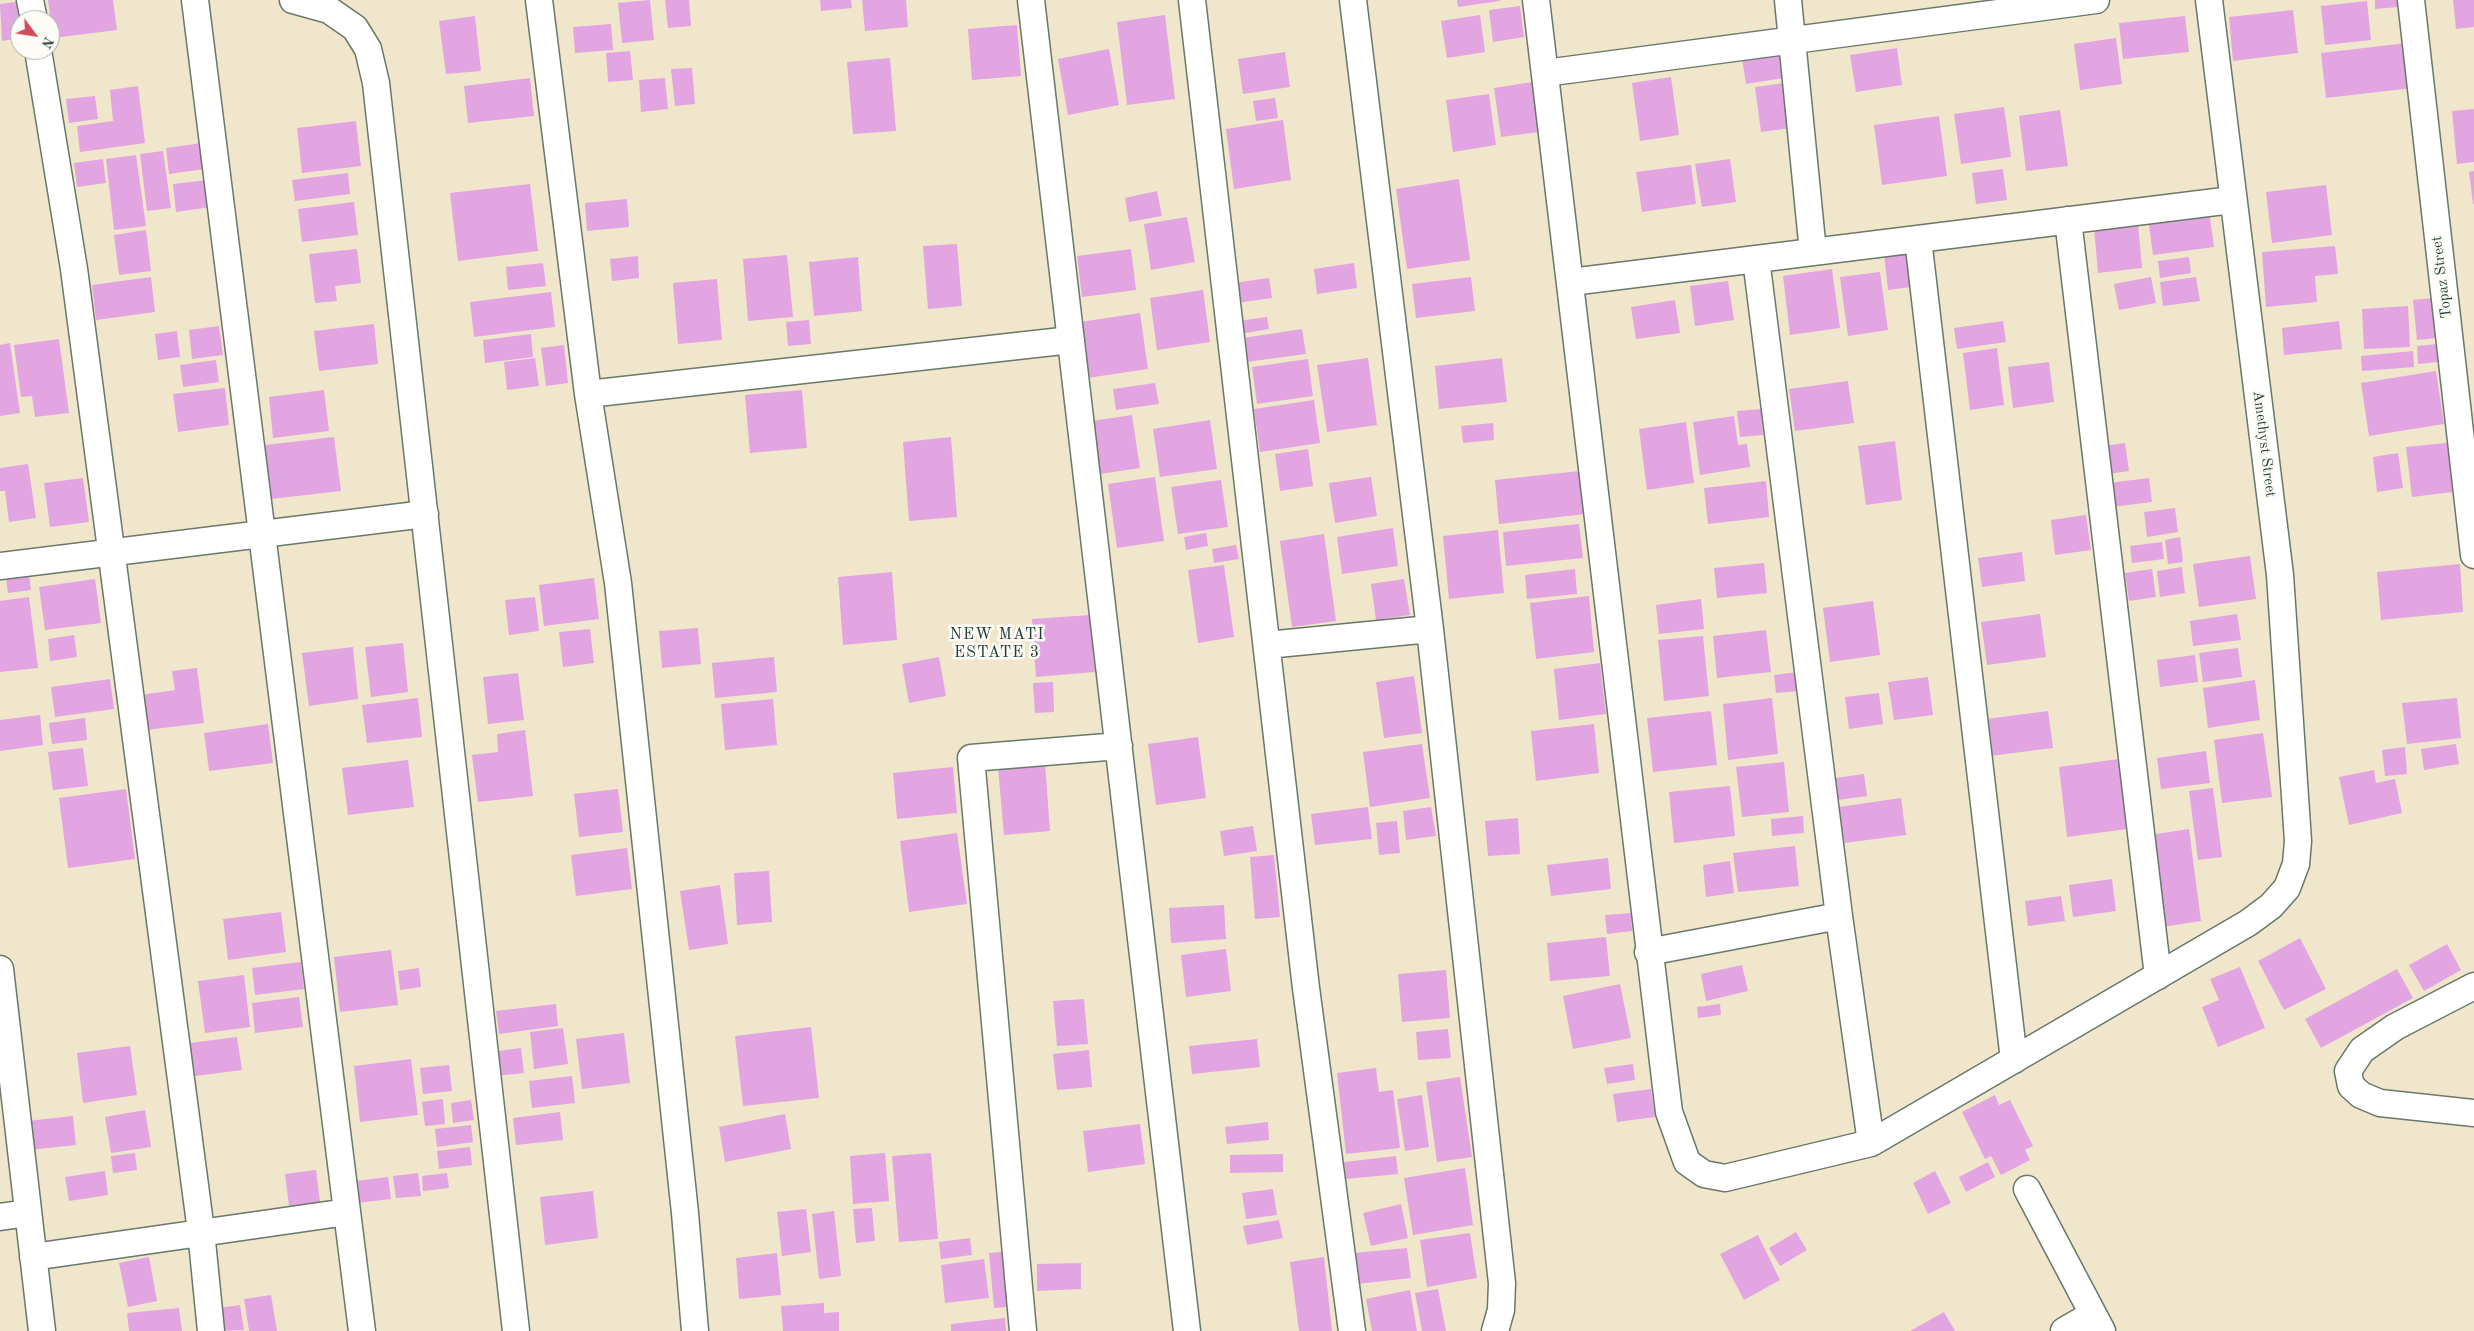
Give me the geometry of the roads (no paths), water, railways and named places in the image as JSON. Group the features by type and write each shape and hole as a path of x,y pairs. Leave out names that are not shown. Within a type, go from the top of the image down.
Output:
{"street":[{"path":"195,0 362,1331"},
{"path":"293,0 329,10 354,28 368,49 376,83 516,1331"},
{"path":"539,0 588,394 618,583 684,1203 695,1331"},
{"path":"1031,0 1188,1331"},
{"path":"1192,0 1306,988 1352,1331"},
{"path":"1353,0 1430,629 1502,1283 1501,1310 1495,1331"},
{"name":"Amethyst Street","path":"1536,0 1571,282 1648,952 1669,1112 1687,1162 1704,1174 1725,1178 1871,1143 2248,923 2271,906 2286,888 2296,864 2298,841 2280,575 2232,200 2209,0"},
{"path":"1788,0 1813,252"},
{"path":"1545,73 2096,0"},
{"name":"Topaz Street","path":"2411,0 2474,555"},
{"path":"40,60 74,269 201,1231 212,1331"},
{"path":"1571,282 2232,200"},
{"path":"2068,220 2158,976"},
{"path":"1918,239 2014,1060"},
{"path":"1756,259 1839,916 1871,1143"},
{"path":"588,394 1071,340"},
{"path":"0,566 425,514"},
{"path":"1267,645 1430,629"},
{"path":"1023,1331 971,758 1119,746"},
{"path":"1648,952 1839,916"},
{"path":"0,969 42,1331"},
{"path":"2474,986 2395,1028 2375,1041 2362,1050 2348,1071 2351,1086 2361,1095 2380,1103 2474,1113"},
{"path":"2027,1190 2098,1323 2064,1331"},
{"path":"33,1257 201,1231 348,1212"},
{"path":"0,1217 28,1213"}],"district":[{"name":"NEW MATI ESTATE 3","path":"997,644"}]}
